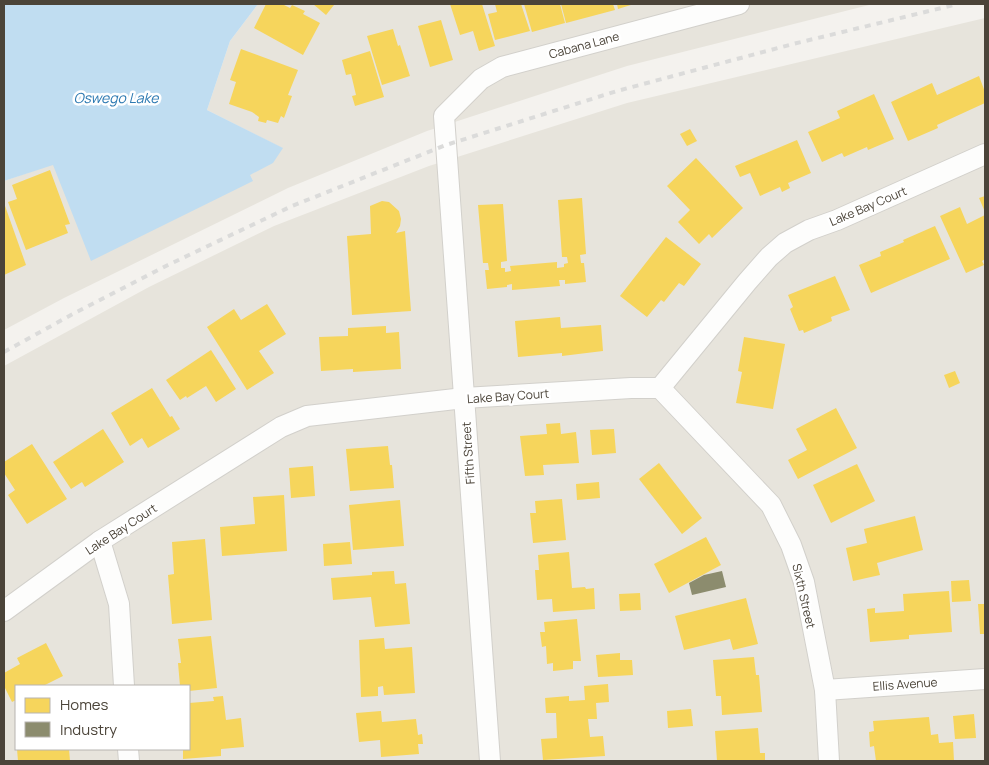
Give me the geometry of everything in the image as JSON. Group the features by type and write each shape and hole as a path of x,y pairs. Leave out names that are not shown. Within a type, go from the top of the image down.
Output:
{"street":[{"name":"Cabana Lane","path":"444,116 481,79 502,67 738,4"},
{"name":"Fifth Street","path":"444,116 490,761"},
{"name":"Lake Bay Court","path":"4,611 100,541 281,427 307,416 464,398 660,388 747,282 769,257 785,243 808,230 837,220 985,154"},
{"name":"Sixth Street","path":"660,388 770,505 791,544 804,582 824,690 829,761"},
{"path":"100,541 119,604 124,685"},
{"name":"Ellis Avenue","path":"824,690 985,679"}],"shaded area":[{"path":"258,4 873,4 627,66 427,131 288,188 64,298 4,330 4,181 53,164 282,148 207,110 230,41"},
{"path":"985,18 985,761 4,761 4,366 149,287 274,226 429,166 627,103"}],"water":[{"name":"Oswego Lake","path":"4,4 258,4 230,41 207,110 283,148 273,163 250,175 253,181 91,261 53,165 4,181"}],"building: Homes":[{"path":"266,4 282,4 290,8 292,5 305,11 303,14 320,23 303,55 254,28"},
{"path":"313,4 333,4 334,5 326,15"},
{"path":"450,4 482,4 495,46 479,51 473,31 460,35"},
{"path":"495,4 521,4 530,31 495,40 488,14 497,12"},
{"path":"524,4 560,4 565,23 532,32"},
{"path":"561,4 613,4 615,10 566,23"},
{"path":"617,4 634,4 618,9"},
{"path":"441,20 453,60 430,67 418,26"},
{"path":"393,29 410,76 382,85 367,36"},
{"path":"241,49 298,70 288,95 292,96 284,118 281,116 278,123 267,120 266,123 258,121 259,117 252,112 229,104 236,82 230,80"},
{"path":"370,51 384,97 355,106 352,96 356,95 351,74 346,75 342,60"},
{"path":"979,76 985,92 985,103 937,125 938,128 908,141 891,102 932,83 937,95"},
{"path":"874,94 894,139 868,150 867,147 844,157 842,153 822,162 808,132 840,118 837,111"},
{"path":"690,129 697,141 687,146 680,134"},
{"path":"797,140 811,173 788,183 790,188 782,192 780,187 760,196 750,173 740,177 735,166"},
{"path":"696,158 743,208 712,238 709,234 699,244 678,222 690,210 667,186"},
{"path":"50,170 70,224 65,225 68,233 26,250 8,202 17,199 12,185"},
{"path":"985,196 985,212 979,198"},
{"path":"582,198 586,254 580,255 581,263 584,263 586,282 565,284 565,280 559,280 560,286 512,290 512,284 507,285 507,287 487,289 485,270 489,270 488,263 483,263 478,205 503,204 507,261 501,262 501,268 505,268 505,272 511,271 510,266 557,262 557,268 564,267 564,264 568,263 567,257 562,257 558,200"},
{"path":"382,201 389,202 399,211 401,219 396,233 405,231 411,311 352,315 347,236 371,234 370,206"},
{"path":"4,203 26,265 4,275"},
{"path":"960,207 967,224 985,215 985,259 982,261 984,265 966,273 940,216"},
{"path":"935,226 950,259 871,293 859,265 881,256 880,252 904,242 903,240"},
{"path":"666,237 701,264 684,286 679,283 664,302 661,300 647,317 620,296"},
{"path":"835,276 850,310 831,317 832,321 804,333 803,330 799,331 790,309 793,307 788,295"},
{"path":"267,304 286,334 259,351 274,373 247,390 207,327 234,309 241,320"},
{"path":"560,317 561,328 601,325 603,351 562,356 562,353 518,357 515,321"},
{"path":"386,326 386,333 399,332 401,369 353,372 353,369 321,371 319,337 348,336 348,328"},
{"path":"744,337 785,344 773,409 736,403 742,372 738,371"},
{"path":"211,350 236,389 216,402 206,386 187,398 186,396 180,400 166,380"},
{"path":"955,371 960,383 949,388 944,375"},
{"path":"152,388 180,429 148,448 142,438 130,446 111,413"},
{"path":"836,408 857,448 798,479 788,460 807,450 796,429"},
{"path":"560,423 561,434 576,432 579,463 543,465 544,475 525,476 520,436 547,434 546,424"},
{"path":"103,429 124,462 85,487 82,482 71,489 53,462"},
{"path":"614,429 616,453 592,455 590,430"},
{"path":"32,444 67,499 27,524 8,495 15,490 4,473 4,462"},
{"path":"388,446 394,488 350,491 346,449"},
{"path":"659,463 702,518 682,534 639,479"},
{"path":"857,464 875,501 831,523 813,485"},
{"path":"313,466 315,496 291,498 289,468"},
{"path":"599,482 600,498 577,500 576,484"},
{"path":"284,495 287,551 222,556 220,527 255,524 253,497"},
{"path":"562,499 566,540 533,543 530,513 536,513 535,501"},
{"path":"400,500 404,546 353,550 349,505"},
{"path":"915,516 923,550 877,563 880,575 853,581 846,548 867,543 864,529"},
{"path":"706,537 721,565 669,593 654,564"},
{"path":"205,539 212,620 172,624 168,575 174,574 172,542"},
{"path":"350,542 352,564 324,566 323,544"},
{"path":"569,552 572,588 594,588 595,609 553,612 552,599 537,600 535,570 539,570 538,555"},
{"path":"394,571 395,584 406,583 410,624 375,627 371,597 333,600 331,578 372,575 372,572"},
{"path":"969,580 971,601 952,602 951,581"},
{"path":"949,591 952,632 909,635 909,639 870,642 867,609 875,608 875,613 904,611 903,594"},
{"path":"640,593 641,610 620,611 619,594"},
{"path":"746,598 758,644 733,650 730,639 684,650 675,616"},
{"path":"978,604 985,604 985,634 980,634"},
{"path":"577,619 581,661 573,661 573,669 553,671 553,663 547,664 546,646 542,647 540,632 545,632 544,622"},
{"path":"211,636 217,688 190,691 190,685 180,685 178,663 181,663 178,639"},
{"path":"384,638 385,649 412,647 415,693 384,695 383,686 378,687 378,696 361,697 359,640"},
{"path":"46,643 63,676 45,685 15,685 15,700 12,702 4,686 4,673 20,664 17,658"},
{"path":"620,653 620,660 632,660 633,675 598,677 596,655"},
{"path":"754,657 756,675 759,675 762,712 722,715 721,696 716,696 713,660"},
{"path":"608,684 609,702 596,703 597,719 588,719 590,737 603,736 605,756 543,760 541,739 557,738 556,713 546,713 545,698 569,696 569,701 585,700 584,686"},
{"path":"223,696 226,720 241,718 244,747 221,749 221,756 183,759 183,750 190,750 190,703 214,701 213,697"},
{"path":"691,709 693,726 668,728 667,711"},
{"path":"381,711 382,722 416,719 418,735 422,734 423,744 418,744 419,754 381,757 380,740 359,742 356,713"},
{"path":"974,714 976,738 955,739 953,716"},
{"path":"929,717 931,735 938,734 939,743 953,742 954,761 876,761 874,746 870,747 869,732 874,731 873,721"},
{"path":"758,728 760,753 765,753 765,761 717,761 715,731"},
{"path":"17,750 69,750 70,761 18,761"}],"building: Industry":[{"path":"722,571 726,587 692,595 689,583 704,575"}],"railway":[{"path":"4,352 168,265 292,206 446,145 617,91 793,44 958,4"}]}
